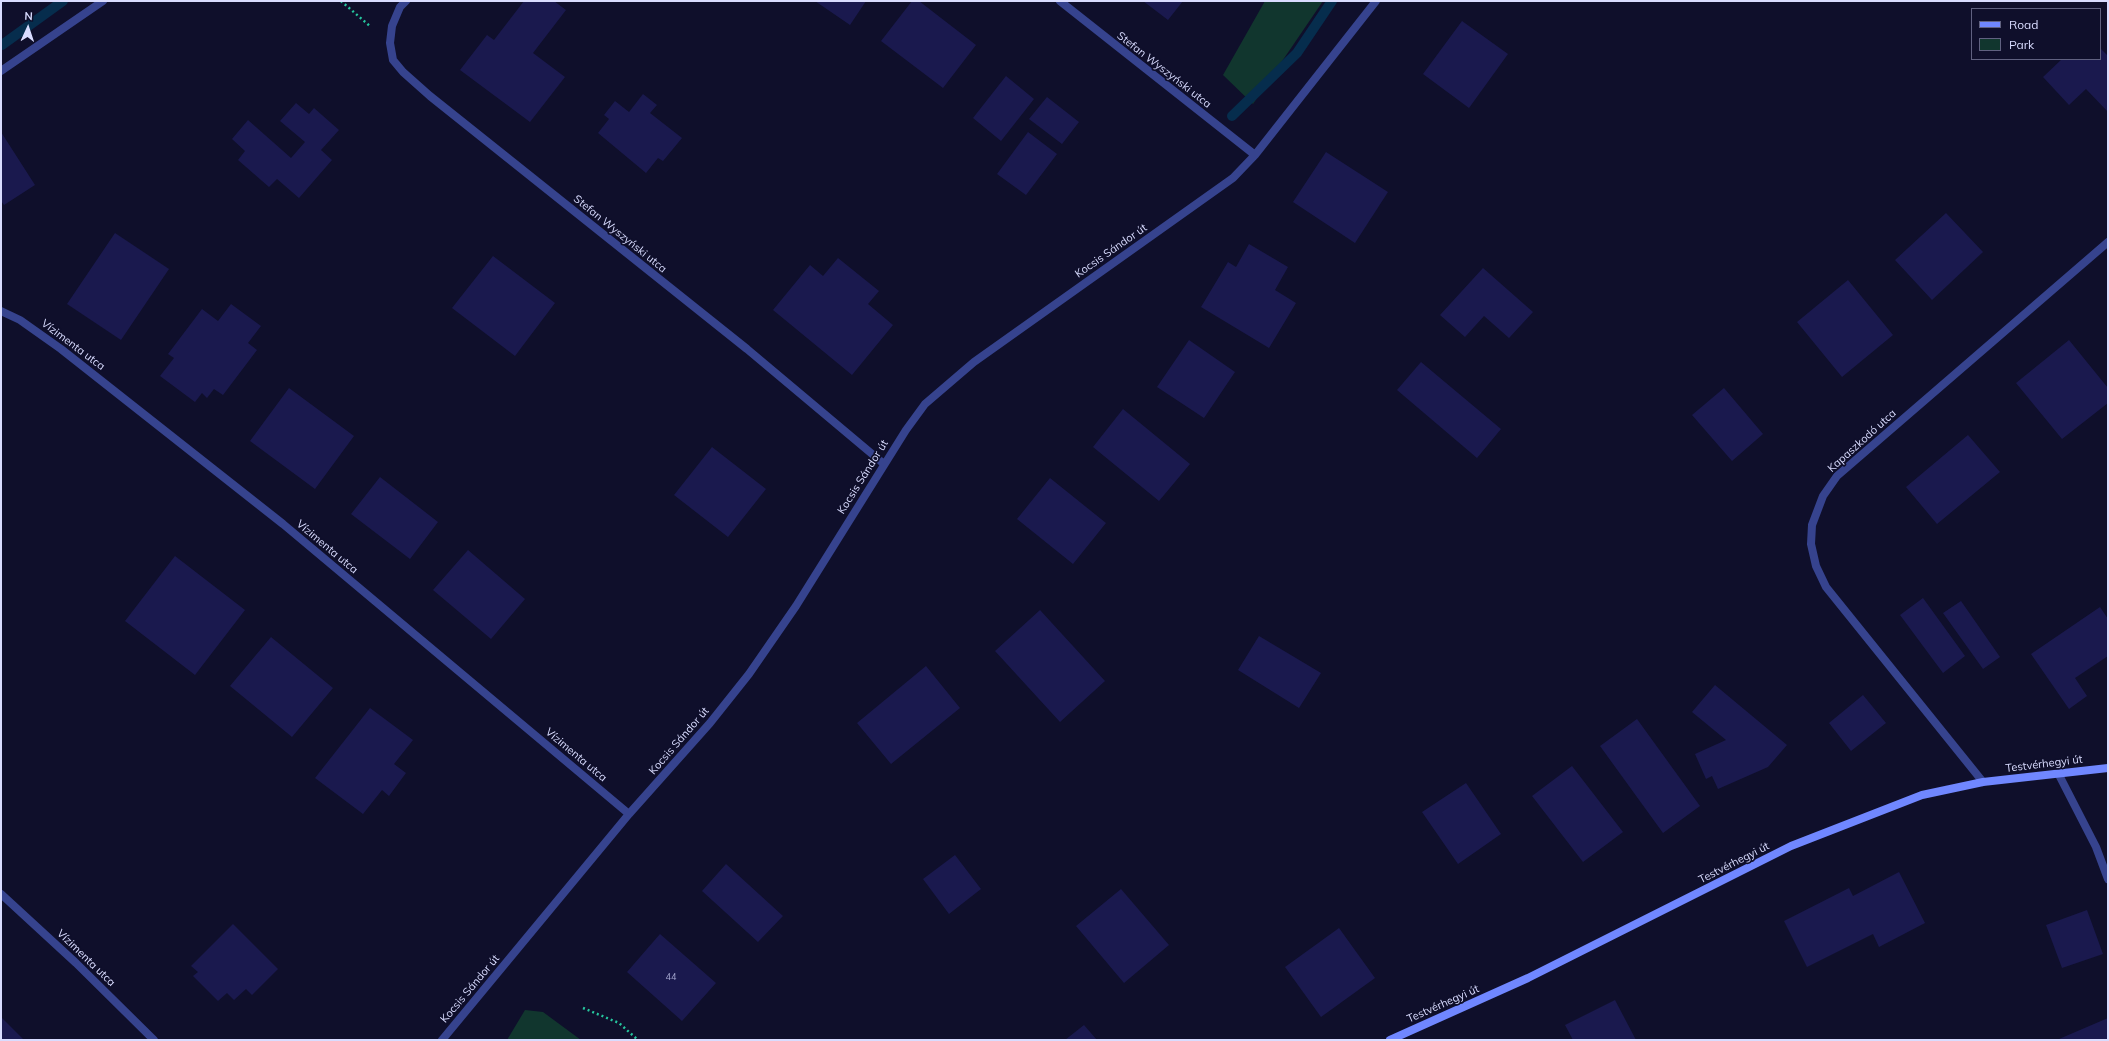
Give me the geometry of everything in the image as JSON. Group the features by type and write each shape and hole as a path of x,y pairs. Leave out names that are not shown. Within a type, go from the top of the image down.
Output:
{"street":[{"path":"1,71 103,1"},
{"name":"Stefan Wyszyński utca","path":"406,1 400,7 392,26 390,44 393,60 403,72 430,96 747,349 884,464"},
{"name":"Stefan Wyszyński utca","path":"1060,1 1255,155"},
{"name":"Kocsis Sándor út","path":"442,1040 629,814 710,723 749,674 796,606 884,464 925,404 974,362 1233,178 1255,155 1376,1"},
{"name":"Kapaszkodó utca","path":"1983,782 1826,587 1816,566 1811,544 1812,525 1823,496 1837,476 2108,242"},
{"name":"Vízimenta utca","path":"1,311 20,320 61,349 283,524 629,814"},
{"name":"Testvérhegyi út","path":"1390,1040 1528,978 1791,846 1922,795 1983,782 2108,768"},
{"path":"2058,773 2096,847 2108,879"},
{"name":"Vízimenta utca","path":"1,894 76,963 154,1040"}],"path":[{"path":"341,1 390,44"},
{"path":"583,1008 619,1023 638,1040"}],"green space":[{"path":"1265,1 1323,1 1253,104 1223,75"},
{"path":"525,1010 543,1012 581,1040 507,1040"}],"building":[{"path":"524,1 554,1 566,10 533,53 565,77 530,122 460,70 487,35 494,40"},
{"path":"815,1 866,1 850,25"},
{"path":"912,1 919,1 976,45 943,88 881,41"},
{"path":"1143,1 1183,1 1168,20"},
{"path":"1462,21 1508,54 1469,108 1423,74"},
{"path":"2101,49 2108,56 2108,112 2086,89 2069,105 2043,77 2061,60 2101,60"},
{"path":"1006,76 1034,99 1001,141 973,118"},
{"path":"643,94 657,105 650,113 682,138 663,161 658,158 646,173 598,133 609,119 604,115 615,101 629,112"},
{"path":"1047,97 1079,122 1062,144 1029,119"},
{"path":"296,103 309,114 314,108 339,130 321,150 332,160 299,198 277,179 269,187 238,160 245,151 232,139 248,120 291,158 305,142 280,121"},
{"path":"1,132 35,185 4,205 1,201"},
{"path":"1028,132 1057,154 1026,195 997,174"},
{"path":"1326,152 1388,192 1355,243 1293,202"},
{"path":"1946,213 1983,252 1932,300 1895,260"},
{"path":"115,233 169,269 121,340 67,304"},
{"path":"1249,244 1288,267 1275,290 1296,303 1269,348 1201,307 1228,262 1236,267"},
{"path":"493,256 555,303 515,356 452,308"},
{"path":"838,258 879,291 868,304 893,325 852,375 773,310 810,265 823,276"},
{"path":"1483,268 1533,312 1509,338 1484,316 1465,337 1440,315"},
{"path":"1848,280 1893,335 1842,377 1797,322"},
{"path":"231,304 261,326 248,343 257,350 223,395 214,389 207,398 202,393 195,402 160,376 174,358 168,354 202,309 218,321"},
{"path":"1189,340 1235,372 1204,418 1157,387"},
{"path":"2069,340 2108,388 2108,403 2062,439 2016,383"},
{"path":"1421,362 1501,429 1477,458 1397,390"},
{"path":"289,388 354,436 315,489 250,441"},
{"path":"1724,388 1763,434 1732,461 1692,415"},
{"path":"1123,409 1190,464 1159,501 1093,447"},
{"path":"1968,435 2000,472 1937,524 1906,487"},
{"path":"712,447 766,489 728,537 674,495"},
{"path":"380,477 438,522 410,559 351,514"},
{"path":"1050,478 1106,523 1073,564 1017,519"},
{"path":"468,550 525,599 491,639 433,590"},
{"path":"175,556 245,610 195,675 125,621"},
{"path":"1923,598 1965,656 1943,673 1900,615"},
{"path":"1961,601 2000,657 1983,669 1943,613"},
{"path":"2100,607 2108,619 2108,656 2075,678 2087,696 2069,709 2031,654"},
{"path":"1040,610 1105,681 1060,722 995,651"},
{"path":"1259,636 1321,673 1299,708 1238,670"},
{"path":"271,637 333,688 292,737 230,686"},
{"path":"926,666 960,708 891,764 857,723"},
{"path":"1715,685 1787,745 1768,767 1718,789 1712,776 1706,779 1695,754 1726,740 1692,712"},
{"path":"1863,695 1886,723 1851,751 1829,723"},
{"path":"370,708 413,740 394,764 406,773 389,796 382,790 363,814 315,778"},
{"path":"1637,719 1700,806 1663,833 1600,746"},
{"path":"1572,766 1623,832 1583,862 1532,796"},
{"path":"1466,783 1501,834 1458,864 1422,812"},
{"path":"955,855 981,889 949,914 923,879"},
{"path":"726,864 783,916 758,942 702,891"},
{"path":"1899,872 1925,923 1879,947 1873,934 1807,967 1784,921 1849,888 1853,896"},
{"path":"1121,889 1169,945 1124,983 1076,926"},
{"path":"2087,910 2103,954 2062,968 2046,925"},
{"path":"233,924 278,969 252,995 246,989 234,1000 227,993 218,1001 193,976 198,972 191,966"},
{"path":"1339,928 1375,978 1321,1017 1285,967"},
{"path":"660,934 716,983 682,1021 627,972"},
{"path":"1615,1000 1636,1040 1573,1040 1565,1025"},
{"path":"1,1017 24,1040 1,1040"},
{"path":"2108,1018 2108,1040 2059,1039"},
{"path":"1084,1025 1097,1040 1065,1040"}],"waterway":[{"path":"2,45 63,1"},
{"path":"1232,116 1297,53 1332,1"}]}
